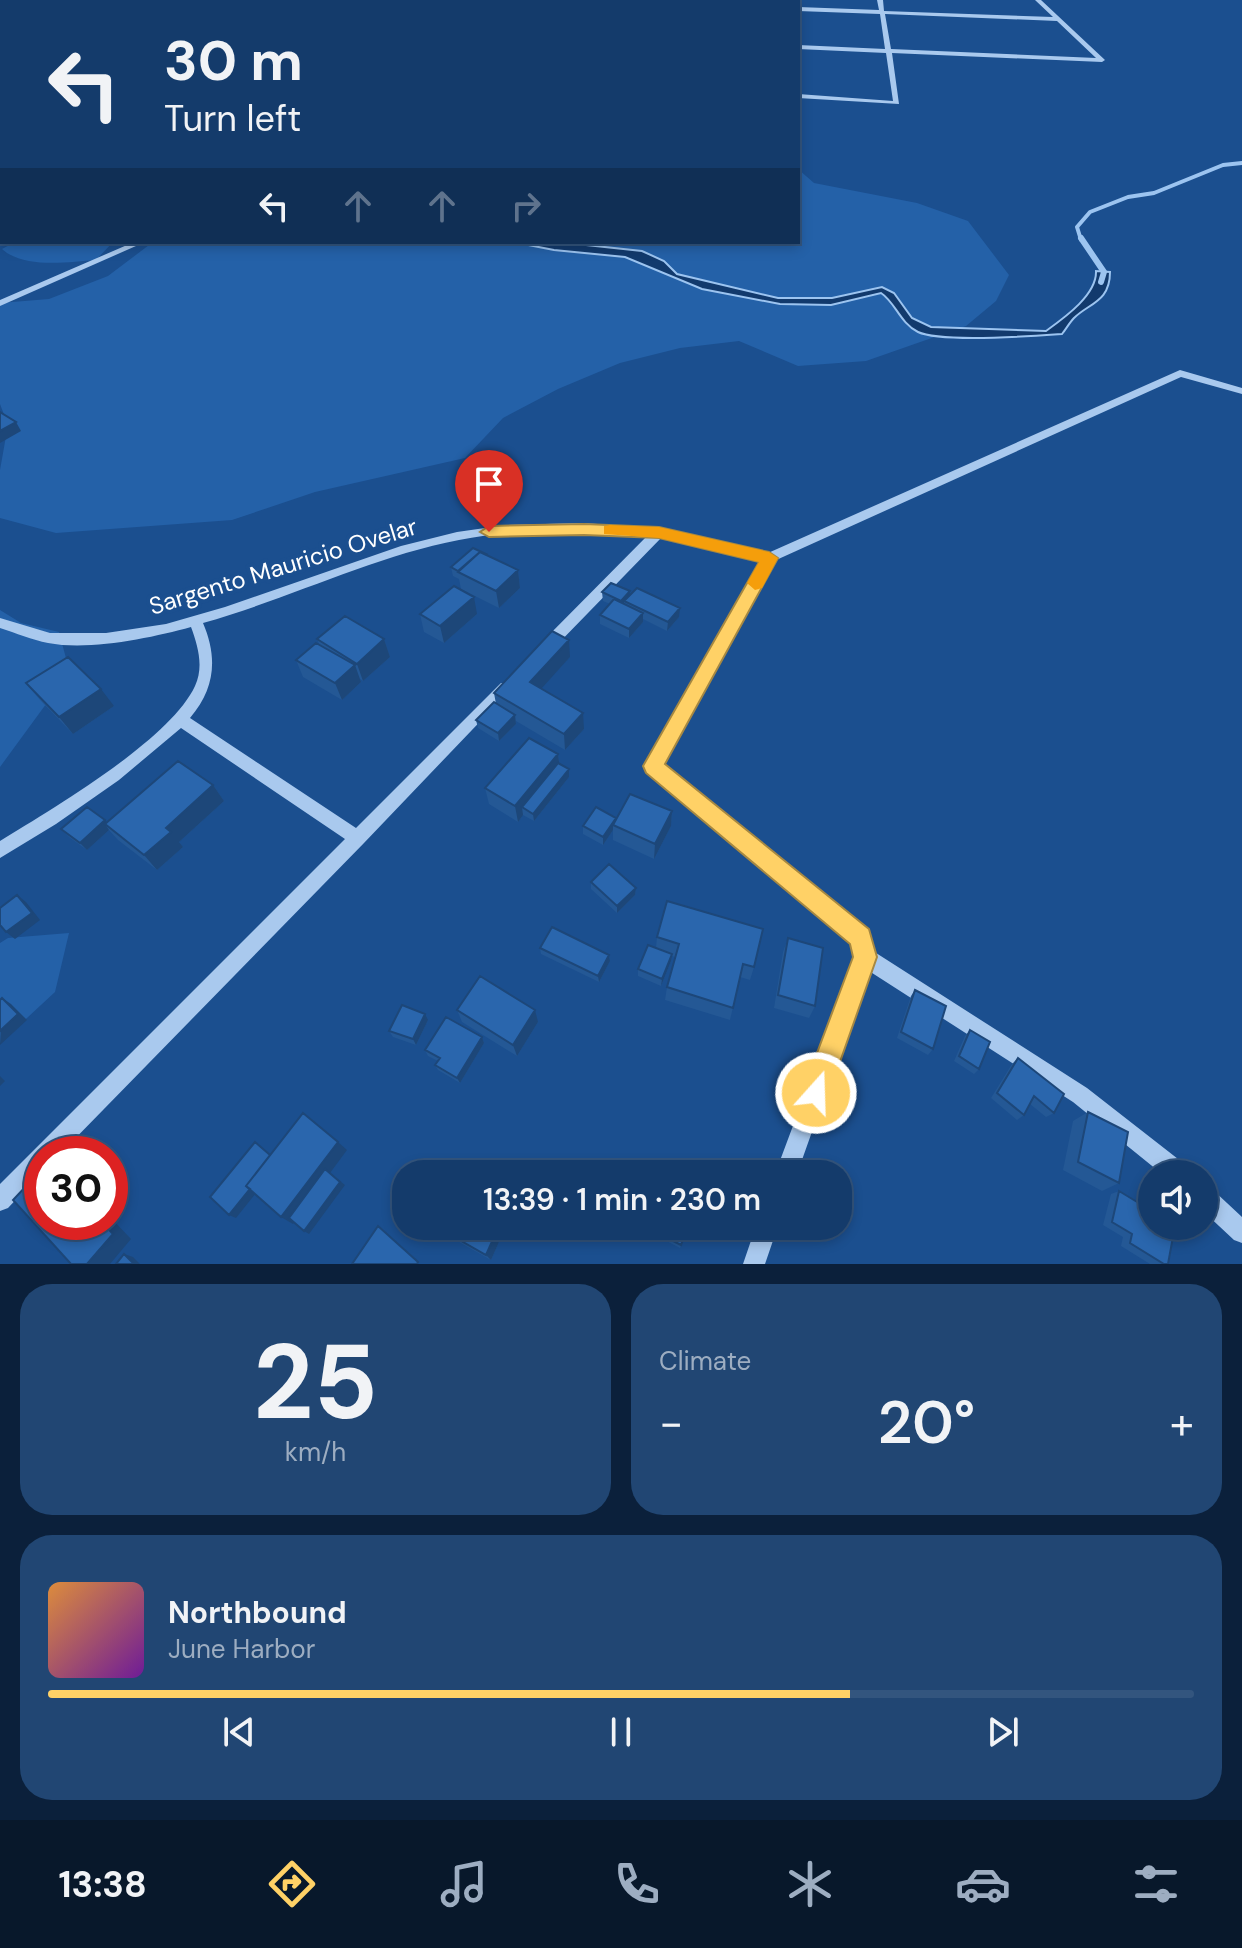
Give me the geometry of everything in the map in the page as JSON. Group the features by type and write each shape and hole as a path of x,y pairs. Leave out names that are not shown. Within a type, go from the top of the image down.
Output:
{"street":[{"path":"800,96 897,103 880,0"},
{"path":"800,47 1102,60 1038,0"},
{"path":"800,9 1059,19"},
{"path":"0,303 136,244"},
{"path":"791,1160 865,957 861,937 653,766 769,558 1180,373 1242,391"},
{"name":"Sargento Mauricio Ovelar","path":"0,623 55,638 118,638 195,620 428,542 536,529 659,532 769,558"},
{"path":"536,657 659,532"},
{"path":"0,850 76,802 182,721 202,688 207,668 207,649 195,620"},
{"path":"64,1136 514,679"},
{"path":"182,721 358,838"},
{"path":"865,957 1080,1095 1161,1160"},
{"path":"0,1200 24,1176"},
{"path":"1218,1210 1242,1232"},
{"path":"754,1264 762,1240"}],"shaded area":[{"path":"800,171 814,183 917,203 968,221 1009,275 996,301 966,326 866,361 798,366 739,341 680,348 620,363 558,389 503,418 465,458 315,492 232,520 56,533 0,518 0,470 8,425 0,404 0,303 49,299 108,276 150,244 800,244"},
{"path":"11,244 111,244 96,260 60,263 34,262 2,249"},
{"path":"523,244 577,244 642,251 664,261 677,274 778,298 832,298 882,287 894,293 912,318 931,327 1046,331 1085,297 1095,280 1096,271 1110,272 1103,296 1074,318 1062,334 946,337 912,328 881,293 831,305 780,304 702,289 625,257"},
{"path":"0,610 21,623 59,632 67,662 49,700 0,767"},
{"path":"69,933 55,992 0,1043 0,943 8,938"}],"building":[{"path":"0,412 16,422 0,431"},
{"path":"473,548 488,555 480,552 458,571 451,567"},
{"path":"480,552 518,570 496,591 458,572"},
{"path":"611,583 630,591 621,601 602,592"},
{"path":"454,586 474,597 440,626 420,614"},
{"path":"637,588 680,608 668,622 624,601"},
{"path":"614,599 643,613 629,629 600,615"},
{"path":"345,616 384,639 357,664 317,639"},
{"path":"552,631 569,640 530,682 583,713 564,734 494,693"},
{"path":"316,643 355,665 335,683 296,660"},
{"path":"68,657 101,689 59,717 26,683"},
{"path":"494,702 515,715 498,733 476,720"},
{"path":"529,738 558,754 515,806 485,788"},
{"path":"178,761 213,785 166,828 171,832 144,855 105,824"},
{"path":"558,763 569,769 533,814 522,807"},
{"path":"630,794 672,811 655,844 613,825"},
{"path":"87,807 105,820 80,843 61,829"},
{"path":"596,807 616,818 603,837 583,826"},
{"path":"609,864 636,888 617,906 591,882"},
{"path":"17,895 32,913 6,932 0,925 0,908"},
{"path":"667,901 763,929 754,967 743,964 733,1008 667,987 679,944 657,937"},
{"path":"552,927 609,955 598,976 540,948"},
{"path":"788,938 823,948 815,1006 778,995"},
{"path":"648,945 672,954 662,979 638,969"},
{"path":"480,976 535,1010 513,1045 457,1010"},
{"path":"915,990 946,1006 933,1049 901,1032"},
{"path":"2,998 18,1014 0,1031 0,1000"},
{"path":"402,1005 425,1014 413,1039 389,1031"},
{"path":"446,1017 482,1037 457,1078 435,1065 440,1058 425,1050"},
{"path":"970,1030 990,1042 979,1069 959,1056"},
{"path":"1018,1058 1064,1094 1054,1113 1034,1096 1024,1115 997,1093"},
{"path":"1088,1112 1128,1132 1119,1183 1078,1162"},
{"path":"303,1113 338,1142 281,1217 246,1186"},
{"path":"255,1142 270,1155 246,1186 250,1189 229,1215 210,1197"},
{"path":"325,1169 340,1182 304,1231 289,1218"},
{"path":"24,1188 24,1212 13,1200"},
{"path":"1119,1191 1138,1203 1138,1240 1172,1240 1168,1264 1130,1243 1132,1234 1112,1222"},
{"path":"378,1226 418,1262 417,1264 352,1264"},
{"path":"49,1240 108,1240 87,1264 71,1264"},
{"path":"460,1240 493,1240 486,1255"},
{"path":"124,1254 134,1264 116,1264"}],"waterway":[{"path":"1081,240 1077,227 1090,212 1128,197 1154,193 1223,165 1242,163"},
{"path":"1081,238 1104,272 1101,282"}],"slow traffic":[{"path":"610,530 659,532 769,558 755,583"}],"route":[{"path":"489,532 584,529 659,532 769,558 653,766 861,937 865,957 816,1093"}]}
